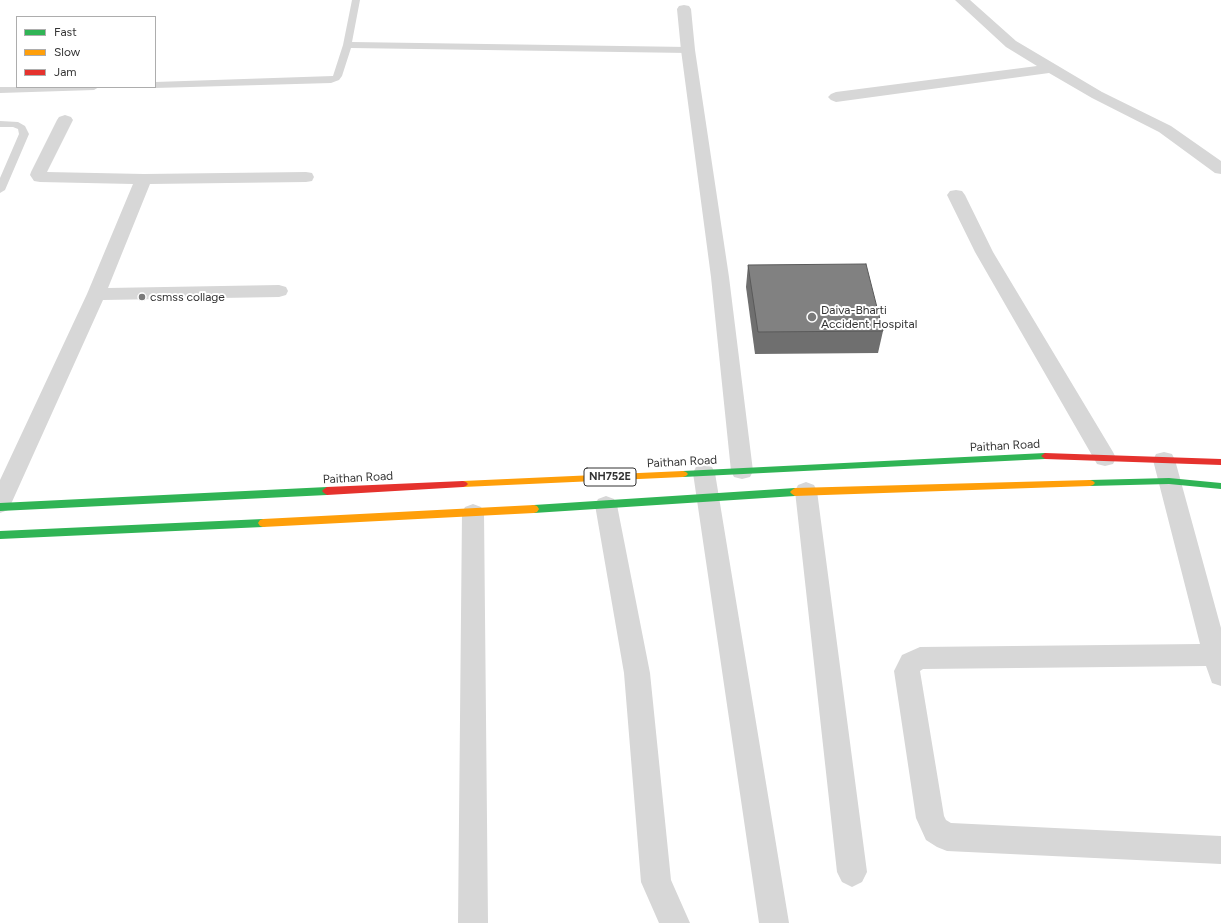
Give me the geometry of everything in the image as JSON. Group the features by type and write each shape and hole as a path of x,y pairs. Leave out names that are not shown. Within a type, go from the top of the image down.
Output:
{"highway":[{"name":"Paithan Road","path":"0,506 706,485 742,471 1046,456 1105,458 1167,470 1221,462"},
{"path":"0,535 473,513 606,505 706,485 806,491 1167,470 1221,486"}],"street":[{"path":"962,0 1011,44 1097,95 1165,129 1221,170"},
{"path":"684,9 688,50 720,276 742,471"},
{"path":"836,98 1052,68"},
{"path":"65,120 39,172 38,175 40,177 144,179 306,177"},
{"path":"0,506 96,294 144,179"},
{"path":"956,195 984,252 1105,458"},
{"path":"96,294 279,291"},
{"path":"1167,470 1218,665 920,658 911,663 907,671 930,818 936,830 947,837 1221,850"},
{"path":"706,485 774,923"},
{"path":"806,491 852,872"},
{"path":"606,505 637,673 656,882 676,923"},
{"path":"473,513 473,923"}],"lane":[{"path":"156,85 331,80 338,76 347,45 356,0"},
{"path":"347,45 688,50"},
{"path":"0,90 63,88"},
{"path":"0,124 15,124 22,128 24,134 0,190"}],"building":[{"path":"866,264 883,331 758,332 748,265"}],"traffic: fast":[{"path":"683,474 1045,456"},
{"path":"1090,483 1169,481 1221,486"},
{"path":"0,507 327,491"},
{"path":"534,509 795,492"},
{"path":"0,535 263,523"}],"traffic: slow":[{"path":"463,484 683,474"},
{"path":"795,492 1090,483"},
{"path":"263,523 534,509"}],"traffic: jam":[{"path":"1045,456 1221,462"},
{"path":"327,491 463,484"}],"place":[{"name":"csmss collage","path":"142,297"},
{"name":"Daiva-Bharti Accident Hospital","path":"812,317"}]}
